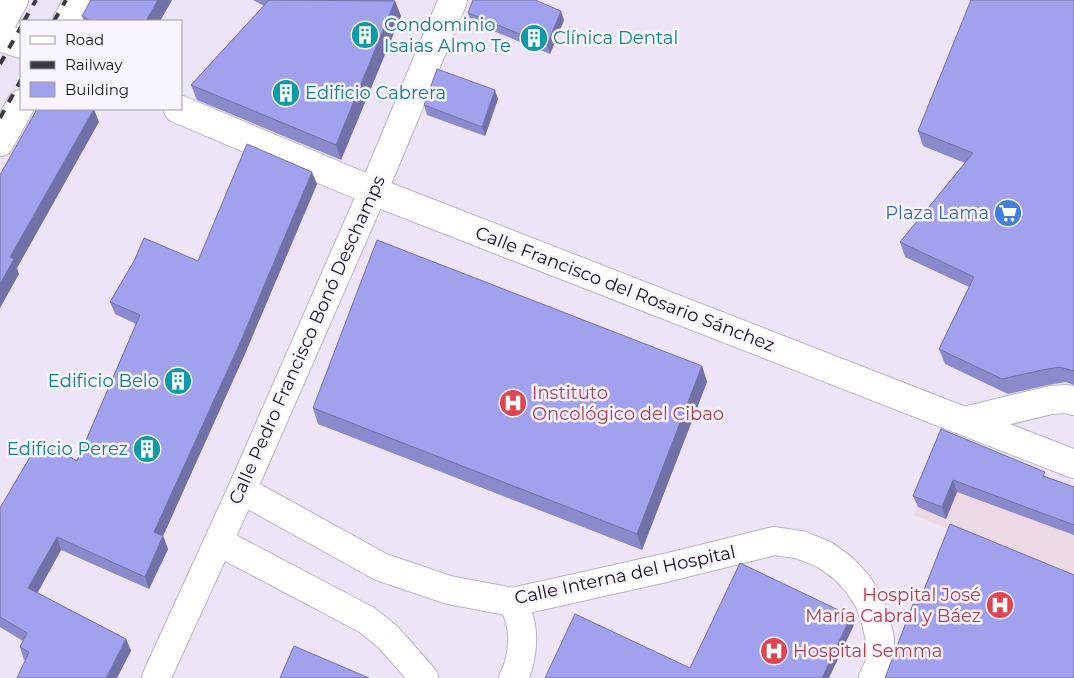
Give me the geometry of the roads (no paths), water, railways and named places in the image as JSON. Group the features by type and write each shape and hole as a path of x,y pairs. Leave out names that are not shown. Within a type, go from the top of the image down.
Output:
{"street":[{"path":"0,25 14,0"},
{"path":"68,20 79,0"},
{"name":"Calle Pedro Francisco Bonó Deschamps","path":"156,678 242,490 454,0"},
{"path":"0,37 20,44"},
{"path":"0,142 20,106"},
{"name":"Calle Francisco del Rosario Sánchez","path":"180,110 372,191 1074,464"},
{"path":"964,421 1050,400 1067,399 1074,401"},
{"name":"Calle Interna del Hospital","path":"242,490 381,567 449,590 513,602 774,541 801,545 825,555 843,568 857,583 869,601 880,639 880,663 873,678"},
{"path":"219,542 367,620 388,637 424,678"},
{"path":"513,602 521,626 522,651 513,678"}],"railway":[{"path":"25,20 36,0"},
{"path":"55,20 66,0"},
{"path":"0,64 20,29"},
{"path":"0,118 20,82"}],"place":[{"name":"Condominio Isaias Almo Te","path":"365,35"},
{"name":"Clínica Dental","path":"534,38"},
{"name":"Edificio Cabrera","path":"286,93"},
{"name":"Plaza Lama","path":"1008,213"},
{"name":"Edificio Belo","path":"178,381"},
{"name":"Instituto Oncológico del Cibao","path":"513,403"},
{"name":"Edificio Perez","path":"147,449"},
{"name":"Hospital José María Cabral y Báez","path":"1000,605"},
{"name":"Hospital Semma","path":"774,651"}]}
